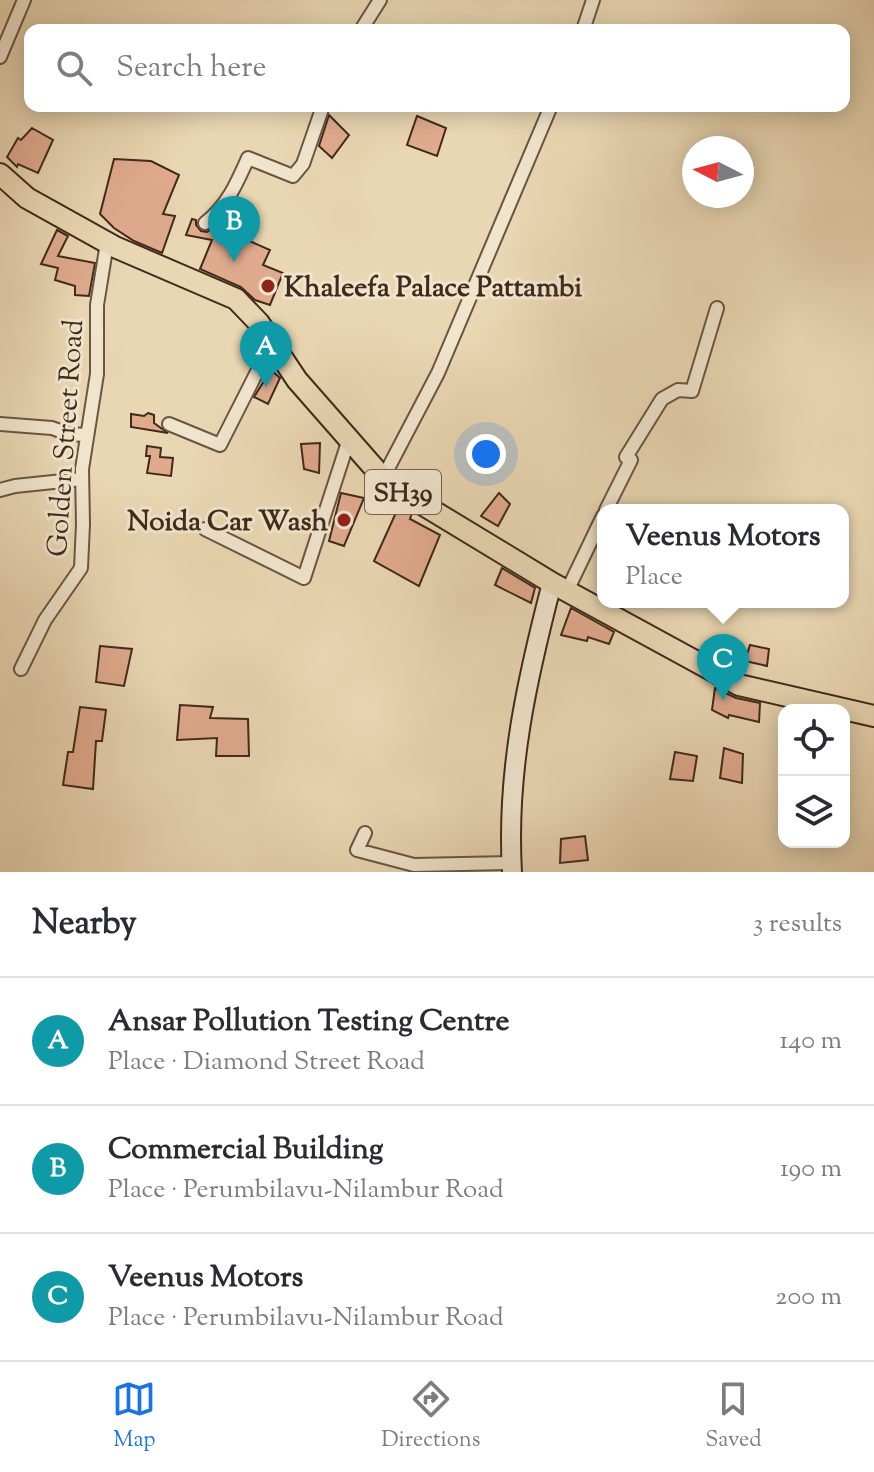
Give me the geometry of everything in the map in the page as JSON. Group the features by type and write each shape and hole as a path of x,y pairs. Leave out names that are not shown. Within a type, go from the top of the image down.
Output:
{"main road":[{"name":"SH39","path":"0,174 27,198 107,243 236,299 259,323 297,380 383,478 597,607"},
{"path":"512,867 513,770 519,725 530,668 560,587"},
{"name":"SH39","path":"598,608 739,685 874,716"}],"street":[{"path":"0,57 24,0"},
{"path":"365,24 380,0"},
{"path":"585,24 593,0"},
{"path":"205,223 217,214 233,192 248,158 293,176 303,164 321,112"},
{"path":"383,478 438,373 548,112"},
{"name":"Golden Street Road","path":"21,669 45,620 81,568 82,479 97,374 97,305 107,243"},
{"path":"609,504 631,460 626,457 662,399 678,390 692,391 717,308"},
{"path":"169,424 220,445 260,366 280,353"},
{"path":"0,424 52,428 68,434 87,435"},
{"path":"205,529 304,578 349,439"},
{"path":"0,490 82,479"},
{"path":"560,587 597,526"},
{"path":"365,833 357,850 414,865 512,867"}],"building":[{"path":"329,115 349,135 332,158 319,146"},
{"path":"417,116 446,128 437,156 407,145"},
{"path":"32,128 53,140 38,173 18,164 17,167 7,157 18,138 21,140"},
{"path":"114,159 151,161 179,175 163,214 175,216 162,253 134,241 100,214"},
{"path":"192,219 196,220 201,231 207,232 215,226 270,250 263,265 283,273 270,305 255,300 241,287 200,269 212,240 186,235"},
{"path":"57,230 68,236 58,256 95,263 89,296 75,295 75,286 55,280 58,268 41,264"},
{"path":"271,370 280,378 268,404 254,397"},
{"path":"148,413 154,415 154,423 168,433 131,427 131,414 144,416"},
{"path":"320,443 319,473 304,469 301,444"},
{"path":"147,446 161,448 160,457 173,458 171,476 147,473 150,456 146,456"},
{"name":"Noida Car Wash","path":"341,493 364,498 344,546 329,541"},
{"path":"499,493 510,504 498,526 481,516"},
{"path":"399,506 412,513 410,519 440,535 419,586 374,561"},
{"path":"502,568 535,588 531,603 495,585"},
{"path":"571,608 614,632 609,644 588,637 587,641 561,635"},
{"path":"750,645 769,649 767,666 745,661"},
{"path":"100,646 132,649 124,686 96,682"},
{"path":"715,688 736,698 760,703 759,722 729,715 728,718 712,710"},
{"path":"180,705 213,707 210,718 248,719 249,756 216,756 217,738 177,740"},
{"path":"80,707 106,710 102,741 96,741 93,789 63,785 68,752 73,752"},
{"path":"724,748 743,754 742,783 720,778"},
{"path":"675,752 697,756 693,781 670,779"},
{"path":"585,836 588,860 560,863 561,839"}],"place":[{"name":"Commercial Building","path":"234,262"},
{"name":"Khaleefa Palace Pattambi","path":"268,286"},
{"name":"Ansar Pollution Testing Centre","path":"266,387"},
{"name":"Noida Car Wash","path":"344,520"},
{"name":"Veenus Motors","path":"723,700"}]}
